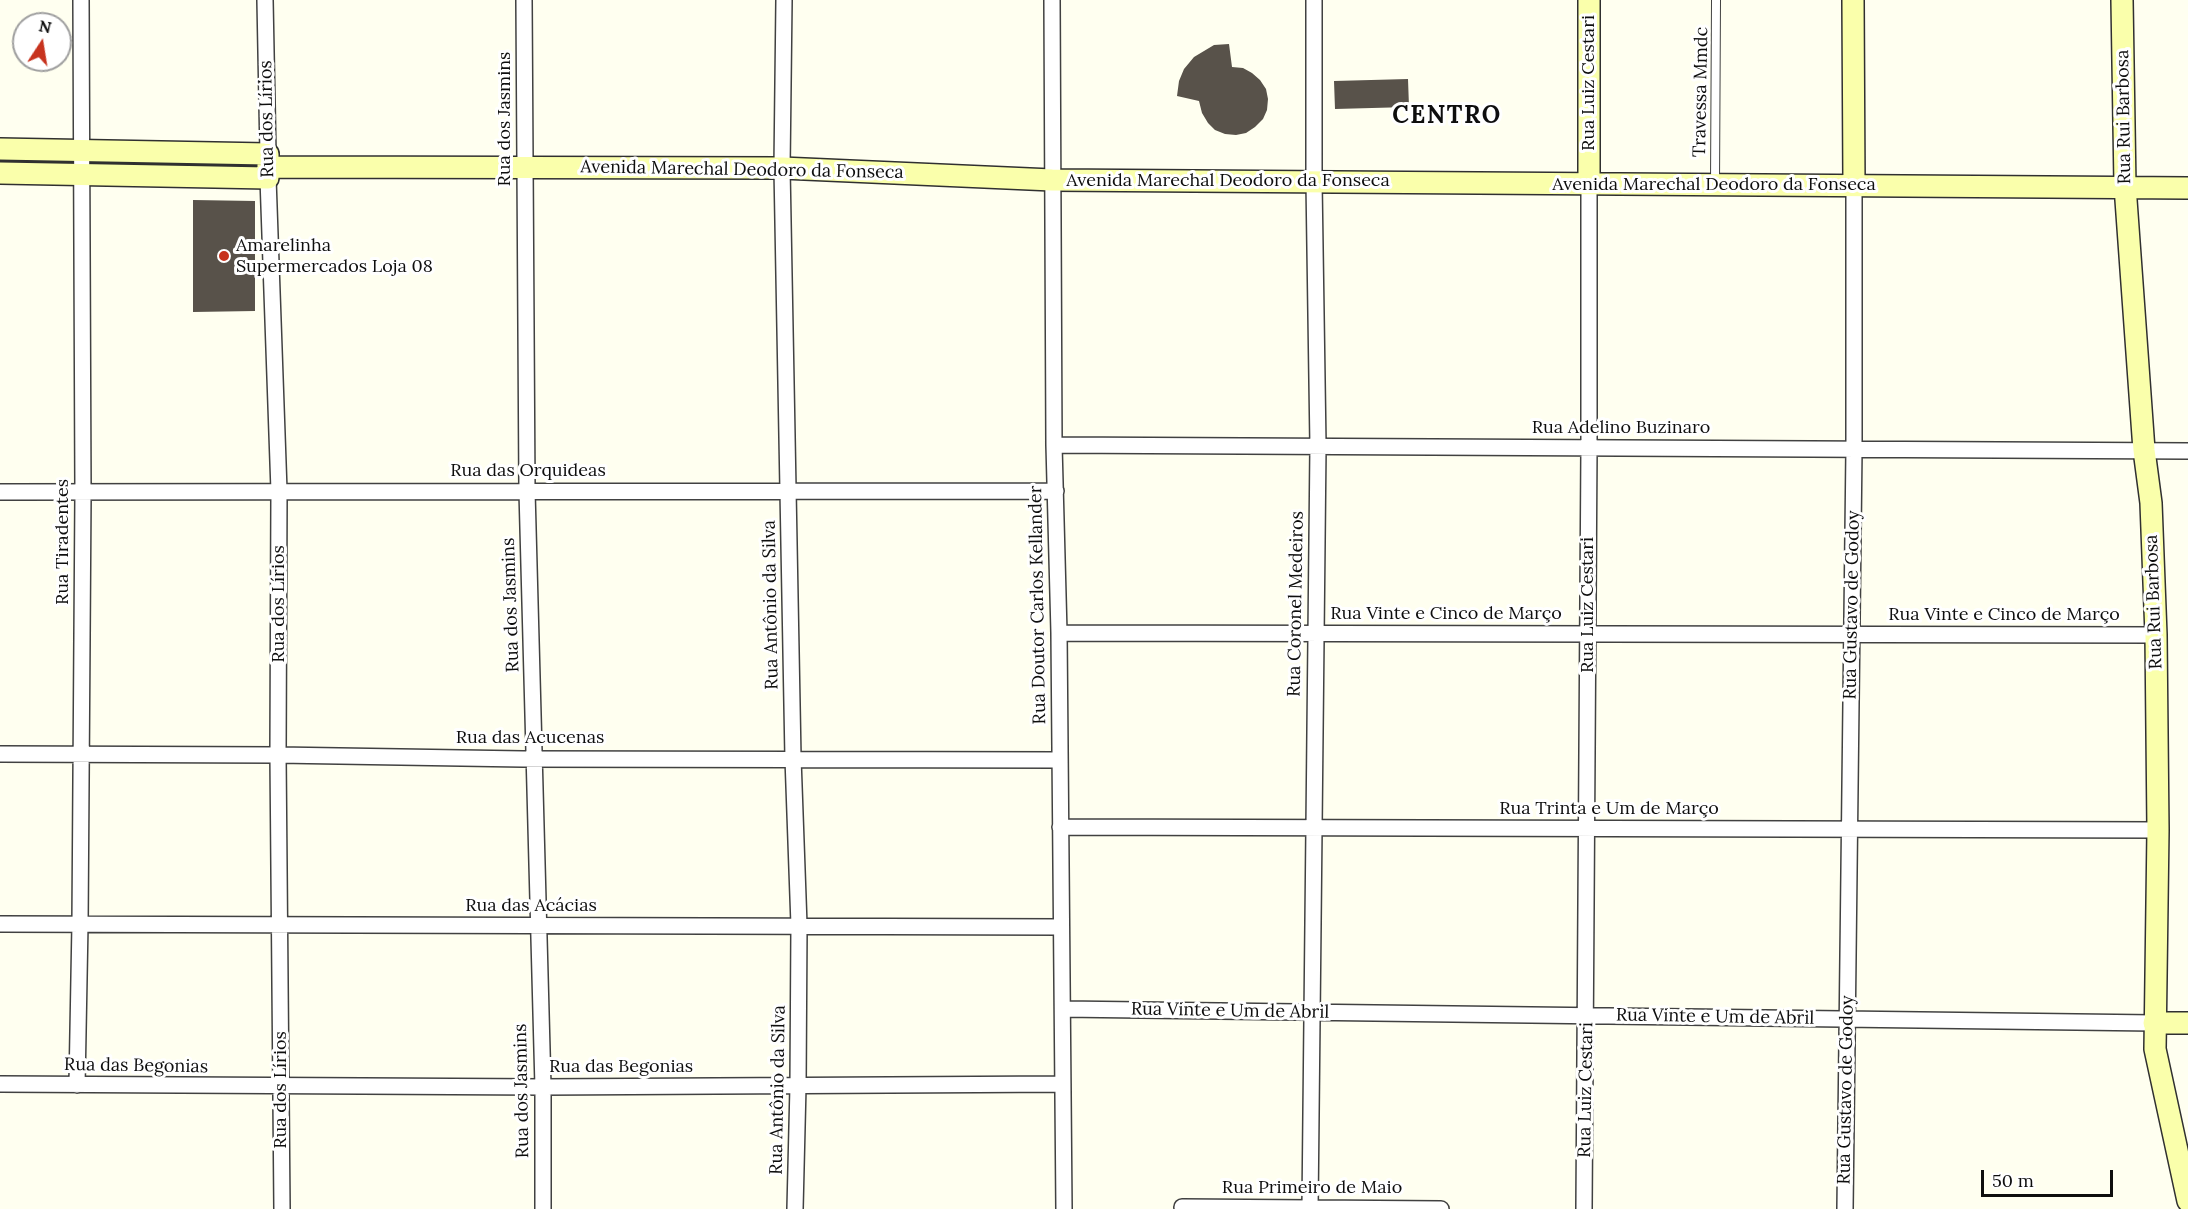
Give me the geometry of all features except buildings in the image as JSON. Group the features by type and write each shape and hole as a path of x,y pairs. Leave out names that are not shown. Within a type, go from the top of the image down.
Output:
{"street":[{"name":"Rua Tiradentes","path":"77,1085 83,493 81,0"},
{"name":"Rua dos Lírios","path":"265,0 279,491 278,755 282,1209"},
{"name":"Rua dos Jasmins","path":"524,0 527,490 543,1088 543,1209"},
{"name":"Rua Antônio da Silva","path":"784,0 782,168 793,758 799,925 795,1209"},
{"name":"Rua Doutor Carlos Kellander","path":"1053,0 1054,444 1059,633 1064,1209"},
{"name":"Rua Coronel Medeiros","path":"1310,1209 1318,446 1314,0"},
{"name":"Rua Luiz Cestari","path":"1584,1209 1589,447 1589,0"},
{"name":"Rua Gustavo de Godoy","path":"1845,1209 1854,449 1853,0"},
{"name":"Rua Rui Barbosa","path":"2121,0 2125,186 2144,450 2151,503 2156,635 2158,830 2155,1049 2188,1200"},
{"name":"Avenida Marechal Deodoro da Fonseca","path":"0,149 81,150 268,166"},
{"name":"Avenida Marechal Deodoro da Fonseca","path":"0,173 82,176 268,166 782,168 1052,180 2188,188"},
{"name":"Rua Adelino Buzinaro","path":"1054,444 2188,451"},
{"name":"Rua das Orquideas","path":"0,492 1056,491"},
{"name":"Rua Vinte e Cinco de Março","path":"1059,633 2156,635"},
{"name":"Rua das Acucenas","path":"0,754 1060,760"},
{"name":"Rua Trinta e Um de Março","path":"1060,826 2158,830"},
{"name":"Rua das Acácias","path":"0,924 1061,927"},
{"name":"Rua Vinte e Um de Abril","path":"1063,1009 2188,1023"},
{"name":"Rua das Begonias","path":"0,1084 543,1088 1063,1084"},
{"name":"Rua Primeiro de Maio","path":"1182,1207 1441,1209"}],"lane":[{"name":"Travessa Mmdc","path":"1715,184 1716,0"}],"place":[{"name":"Amarelinha Supermercados Loja 08","path":"224,256"}],"district":[{"name":"CENTRO","path":"1447,116"}]}
